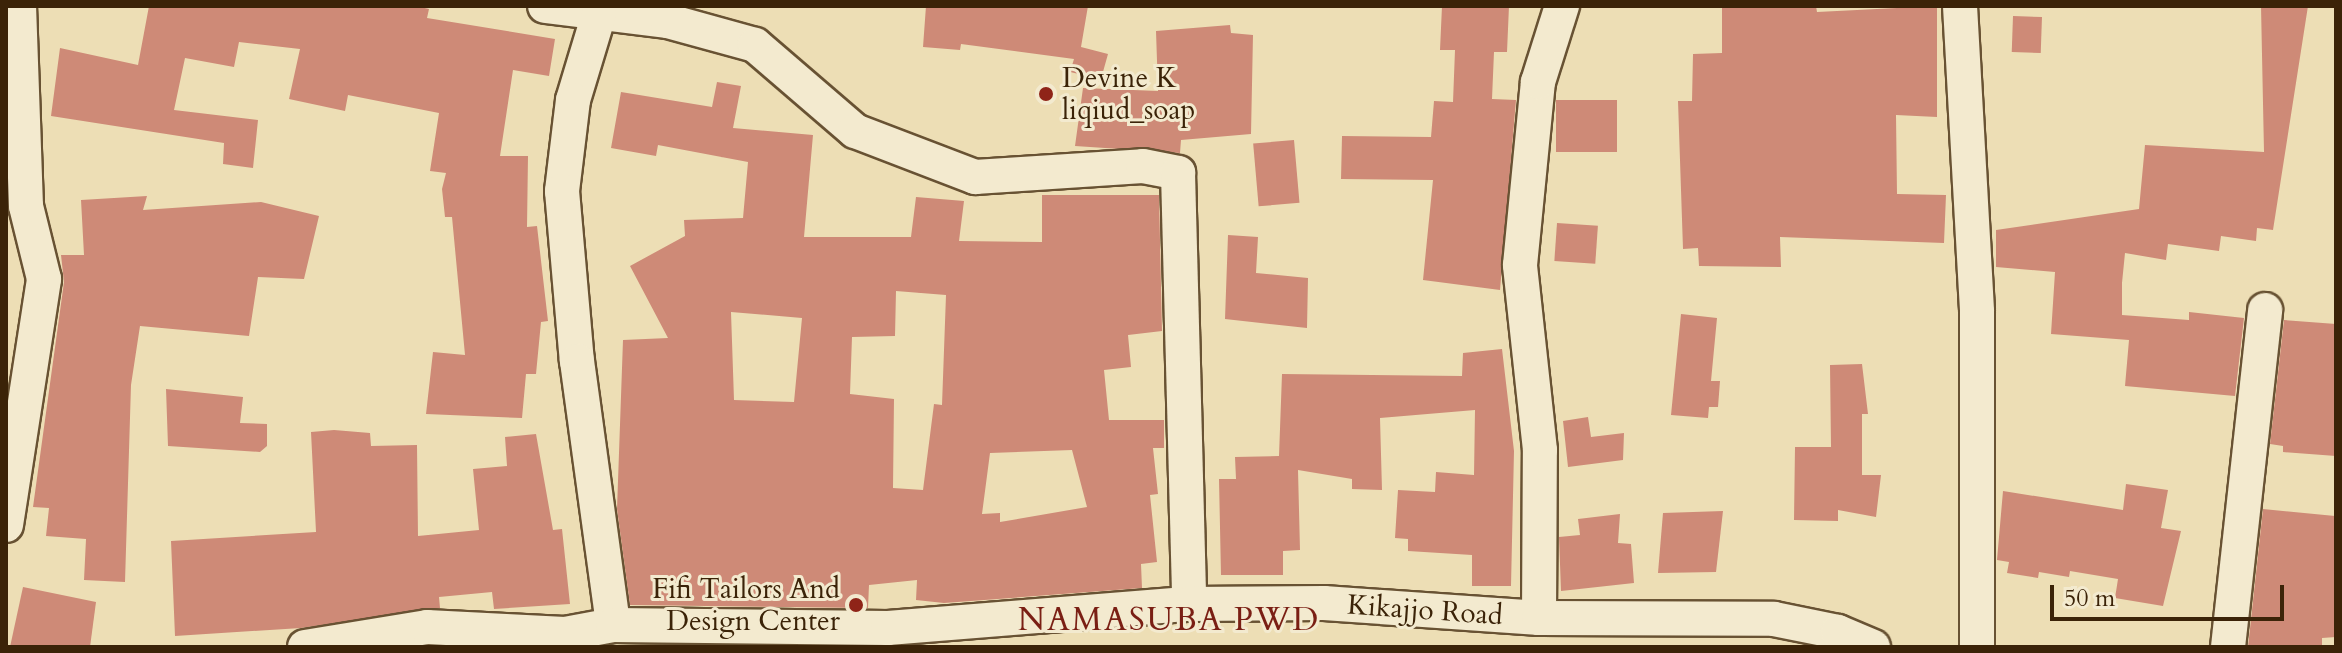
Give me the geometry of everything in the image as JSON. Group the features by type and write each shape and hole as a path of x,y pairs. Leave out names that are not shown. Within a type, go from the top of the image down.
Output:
{"street":[{"path":"6,525 44,279 26,206 19,6"},
{"path":"545,6 599,14 669,13 755,45 855,131 975,177 1143,166 1178,173 1189,604"},
{"path":"1539,618 1540,450 1520,265 1538,82 1562,6"},
{"path":"1960,6 1977,312 1977,647"},
{"path":"599,14 573,100 562,191 577,361 613,625"},
{"path":"2228,647 2265,310"},
{"name":"Kikajjo Road","path":"305,647 427,627 565,641 613,625 890,638 1189,604 1324,603 1500,632 1539,618 1774,619 1838,632 1873,647"}],"building":[{"path":"149,6 416,6 429,9 427,18 555,39 549,76 513,70 500,156 528,156 527,227 537,226 548,321 541,322 536,374 526,374 522,418 426,414 433,352 465,355 452,217 445,217 442,189 446,173 430,171 439,113 348,95 345,111 289,99 300,49 239,42 234,67 185,58 174,110 258,120 253,168 223,164 224,143 51,116 60,48 138,65"},
{"path":"926,6 1088,6 1081,47 1108,54 1101,79 1070,72 1074,59 961,44 960,50 923,47"},
{"path":"1442,6 1509,6 1507,52 1494,52 1492,99 1516,100 1500,290 1423,280 1433,180 1341,179 1342,136 1431,137 1434,101 1453,102 1455,50 1440,50"},
{"path":"1722,6 1816,6 1817,12 1937,6 1937,117 1896,115 1897,194 1946,195 1944,243 1780,237 1781,267 1699,266 1698,248 1683,249 1678,101 1692,101 1693,54 1722,53"},
{"path":"2261,6 2308,6 2273,230 2257,228 2256,241 2221,236 2219,251 2168,244 2166,260 2125,253 2122,283 2122,315 2189,320 2189,312 2244,318 2235,396 2125,386 2129,340 2051,334 2055,272 1996,267 1996,230 2139,209 2145,145 2264,152"},
{"path":"2013,16 2042,17 2041,53 2012,52"},
{"path":"1230,25 1231,33 1253,35 1251,134 1181,140 1180,153 1075,146 1083,88 1158,91 1156,31"},
{"path":"717,82 741,86 733,128 813,135 804,237 911,237 916,197 964,201 959,241 1042,242 1042,195 1159,195 1162,331 1128,335 1131,367 1104,370 1109,420 1164,420 1164,448 1153,448 1158,494 1150,495 1157,562 1141,564 1142,588 944,603 916,600 917,580 869,585 868,608 630,605 617,509 623,340 668,338 630,266 685,236 684,220 743,218 748,162 658,145 656,156 611,148 621,92 712,107","holes":["896,291 946,295 942,405 934,404 923,490 893,488 894,399 850,394 852,337 895,336","731,312 802,318 794,402 734,400","1072,450 1087,507 1000,522 1000,513 982,514 990,453"]},
{"path":"1556,100 1617,100 1617,152 1556,152"},
{"path":"1294,140 1299,203 1259,206 1253,144"},
{"path":"147,196 143,210 261,202 319,216 304,279 258,277 249,336 140,326 131,385 125,582 84,580 86,539 46,536 49,508 33,507 64,282 61,255 84,255 81,200"},
{"path":"1557,223 1598,226 1595,264 1554,261"},
{"path":"1228,235 1258,237 1256,273 1308,278 1307,328 1225,319"},
{"path":"1681,314 1717,318 1711,381 1720,381 1718,407 1709,407 1708,418 1671,415"},
{"path":"2284,320 2336,324 2336,456 2283,452 2283,446 2270,444"},
{"path":"1502,349 1514,451 1511,586 1472,586 1472,555 1408,551 1408,539 1395,538 1398,490 1435,492 1436,472 1474,475 1475,410 1380,418 1382,490 1352,489 1352,479 1298,470 1300,550 1283,551 1283,575 1221,575 1219,479 1236,479 1235,457 1279,456 1282,374 1462,376 1463,353"},
{"path":"1862,364 1868,414 1862,414 1862,475 1881,475 1876,517 1838,510 1838,521 1794,520 1795,447 1831,447 1830,365"},
{"path":"166,389 243,397 240,423 267,424 267,446 260,452 168,446"},
{"path":"1588,417 1591,437 1624,433 1623,460 1568,467 1563,421"},
{"path":"311,432 370,433 371,446 417,445 418,536 479,530 473,469 507,466 505,437 536,434 553,530 562,529 570,604 494,609 492,592 439,597 440,608 301,628 175,636 171,541 316,532"},
{"path":"2126,484 2168,490 2161,528 2181,531 2163,606 2115,598 2118,579 2070,571 2069,577 2039,572 2038,578 2007,573 2009,562 1997,560 2003,491 2123,510"},
{"path":"2263,509 2335,516 2336,637 2322,638 2322,647 2248,647"},
{"path":"1723,511 1716,572 1658,573 1663,513"},
{"path":"1620,514 1618,543 1631,544 1634,583 1561,591 1559,537 1580,535 1578,519"},
{"path":"23,587 96,602 90,647 10,647"}],"place":[{"name":"Devine K liqiud_soap","path":"1046,94"},
{"name":"Fifi Tailors And Design Center","path":"856,605"}],"district":[{"name":"NAMASUBA PWD","path":"1169,620"}]}
